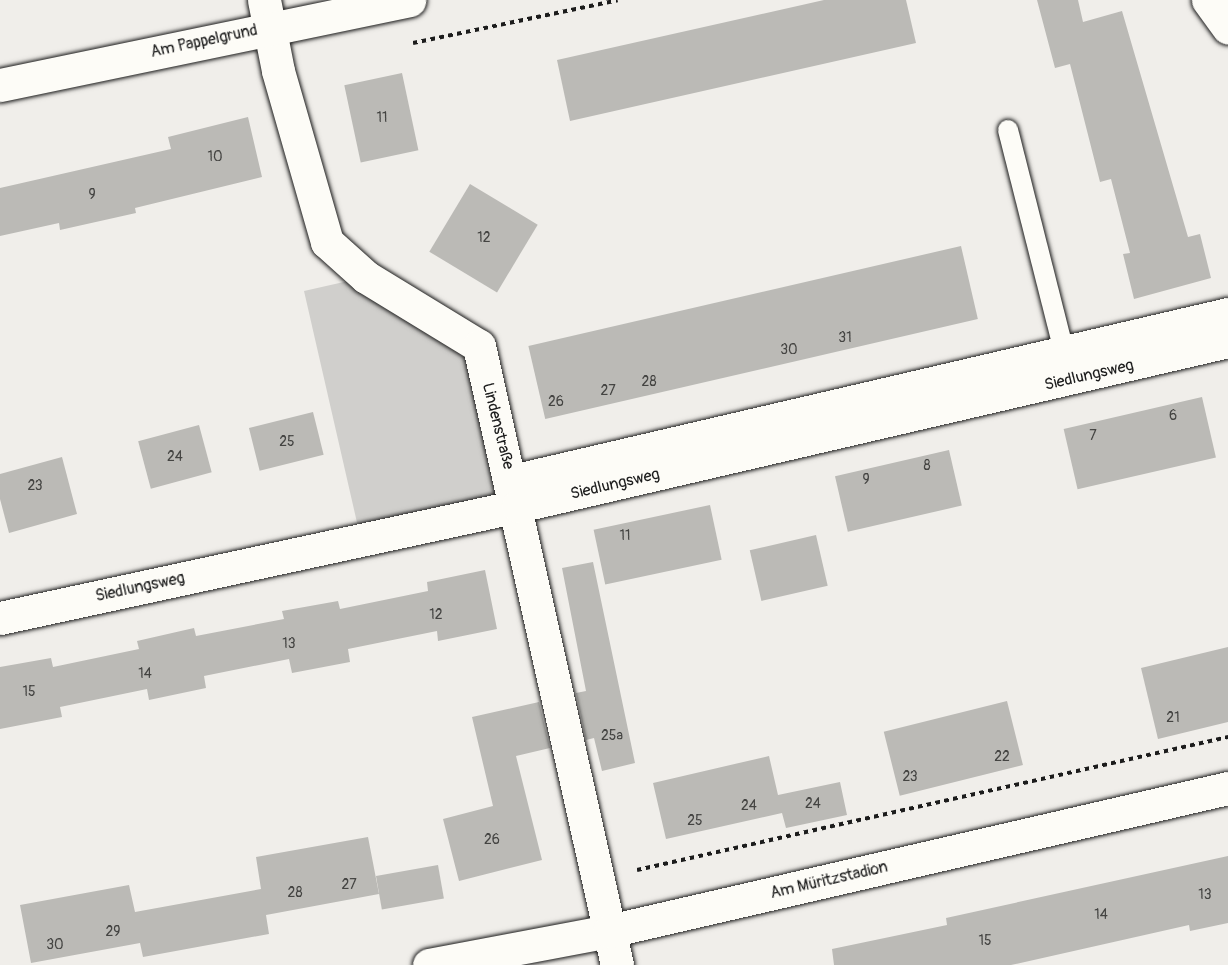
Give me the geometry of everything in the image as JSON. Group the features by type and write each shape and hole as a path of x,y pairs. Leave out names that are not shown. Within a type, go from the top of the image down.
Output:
{"street":[{"name":"Am Pappelgrund","path":"0,86 267,14 410,0"},
{"path":"1208,0 1228,28"},
{"name":"Lindenstraße","path":"267,14 278,71 327,242 366,277 479,346 515,493 617,965"},
{"name":"Siedlungsweg","path":"1068,366 1228,314"},
{"name":"Siedlungsweg","path":"0,618 515,493 1068,366 1228,341"},
{"name":"Am Müritzstadion","path":"429,965 609,931 1228,788"}],"lane":[{"path":"1008,130 1068,366"}],"path":[{"path":"598,879 1228,737"}],"shaded area":[{"path":"366,277 479,346 518,506 361,540 304,291"}],"building":[{"path":"824,0 906,0 916,43 570,121 557,60"},
{"path":"1037,0 1078,0 1083,22 1122,11 1188,237 1200,234 1211,278 1134,299 1123,254 1130,253 1111,179 1100,182 1070,64 1055,68"},
{"path":"402,73 418,150 361,163 344,85"},
{"path":"248,117 262,177 135,208 136,213 60,230 59,223 0,236 0,188 171,149 168,137"},
{"path":"470,184 538,225 497,292 429,252"},
{"path":"961,246 978,319 545,419 528,346"},
{"path":"1202,397 1216,457 1078,489 1064,429"},
{"path":"313,412 324,455 260,471 249,428"},
{"path":"199,425 212,472 151,489 138,441"},
{"path":"949,450 962,506 848,532 835,476"},
{"path":"62,457 77,514 9,533 0,499 0,474"},
{"path":"710,505 722,560 605,585 594,530"},
{"path":"816,535 828,586 761,601 750,550"},
{"path":"593,562 635,763 602,771 594,738 586,740 576,693 586,691 562,568"},
{"path":"485,570 497,629 438,641 437,631 348,649 350,662 292,673 289,659 204,676 206,688 149,700 147,689 60,707 62,717 0,729 0,667 51,658 53,667 139,649 137,641 194,628 196,636 284,619 282,611 338,601 340,609 428,591 427,582"},
{"path":"1228,647 1228,722 1158,739 1141,668"},
{"path":"1007,701 1023,765 900,796 884,732"},
{"path":"539,702 550,748 516,756 542,860 459,881 443,819 493,806 472,717"},
{"path":"769,756 778,795 840,782 847,815 786,828 782,813 666,839 653,783"},
{"path":"368,837 379,894 266,915 269,934 143,957 140,943 31,963 20,905 129,885 135,912 261,889 256,857"},
{"path":"1228,856 1228,923 1190,931 1189,925 1011,965 834,965 832,949 947,925 946,918"},
{"path":"438,865 444,898 382,909 376,876"}]}
